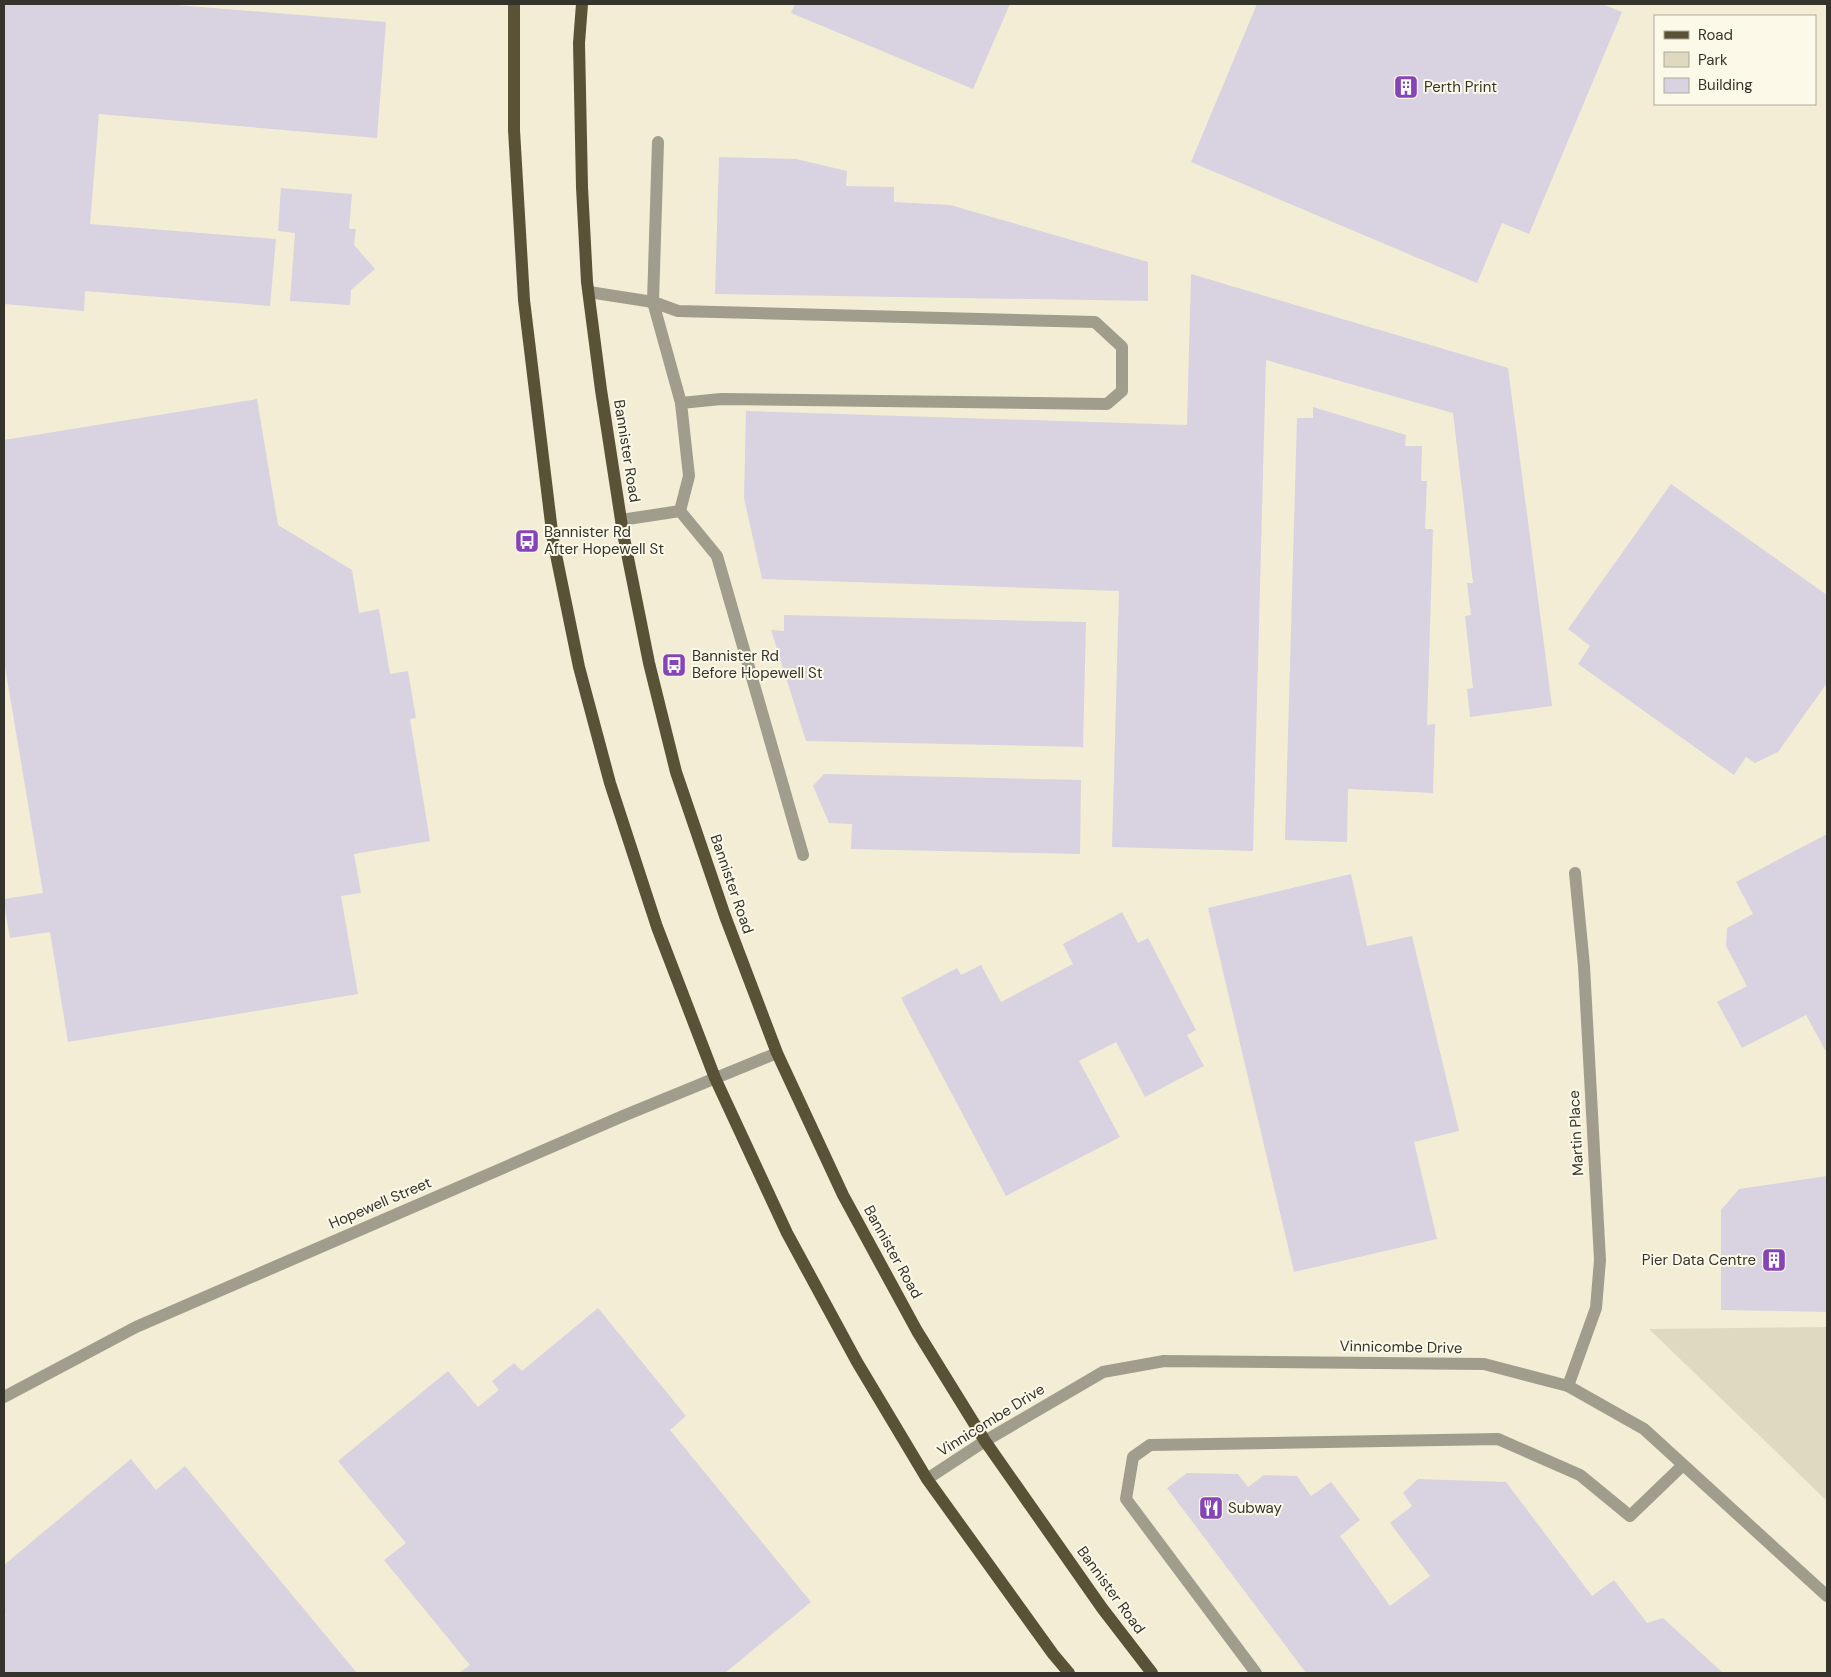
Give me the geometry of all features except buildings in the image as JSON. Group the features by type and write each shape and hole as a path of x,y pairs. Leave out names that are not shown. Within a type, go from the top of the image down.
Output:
{"main road":[{"path":"514,4 514,130 524,300 553,540 580,667 610,783 657,927 715,1078 787,1233 857,1362 927,1478 1053,1654 1069,1673"},
{"name":"Bannister Road","path":"582,4 580,43 582,187 588,292 621,520 649,663 676,772 725,916 777,1053 843,1195 918,1331 985,1441 1102,1608 1152,1673"}],"street":[{"path":"658,142 653,302 681,403 689,476 680,511"},
{"path":"588,292 653,302 678,311 1095,322 1122,347 1122,391 1107,404 721,399 681,403"},
{"path":"621,520 680,511"},
{"path":"680,511 717,556 803,856"},
{"name":"Martin Place","path":"1568,1386 1596,1308 1600,1260 1584,975 1575,873"},
{"name":"Hopewell Street","path":"4,1397 136,1327 777,1053"},
{"name":"Vinnicombe Drive","path":"927,1478 985,1441 1103,1372 1164,1361 1484,1364 1568,1386 1644,1430 1827,1596"},
{"path":"1256,1673 1126,1499 1133,1457 1150,1445 1498,1439 1580,1475 1630,1516 1683,1465"}],"shaded area":[{"path":"4,4 1827,4 1827,1673 4,1673"}],"green space":[{"path":"1827,1327 1827,1501 1649,1329"}],"place":[{"name":"Perth Print","path":"1406,87"},
{"name":"Bannister Rd After Hopewell St","path":"527,541"},
{"name":"Bannister Rd Before Hopewell St","path":"674,665"},
{"name":"Pier Data Centre","path":"1774,1260"},
{"name":"Subway","path":"1211,1508"}]}
